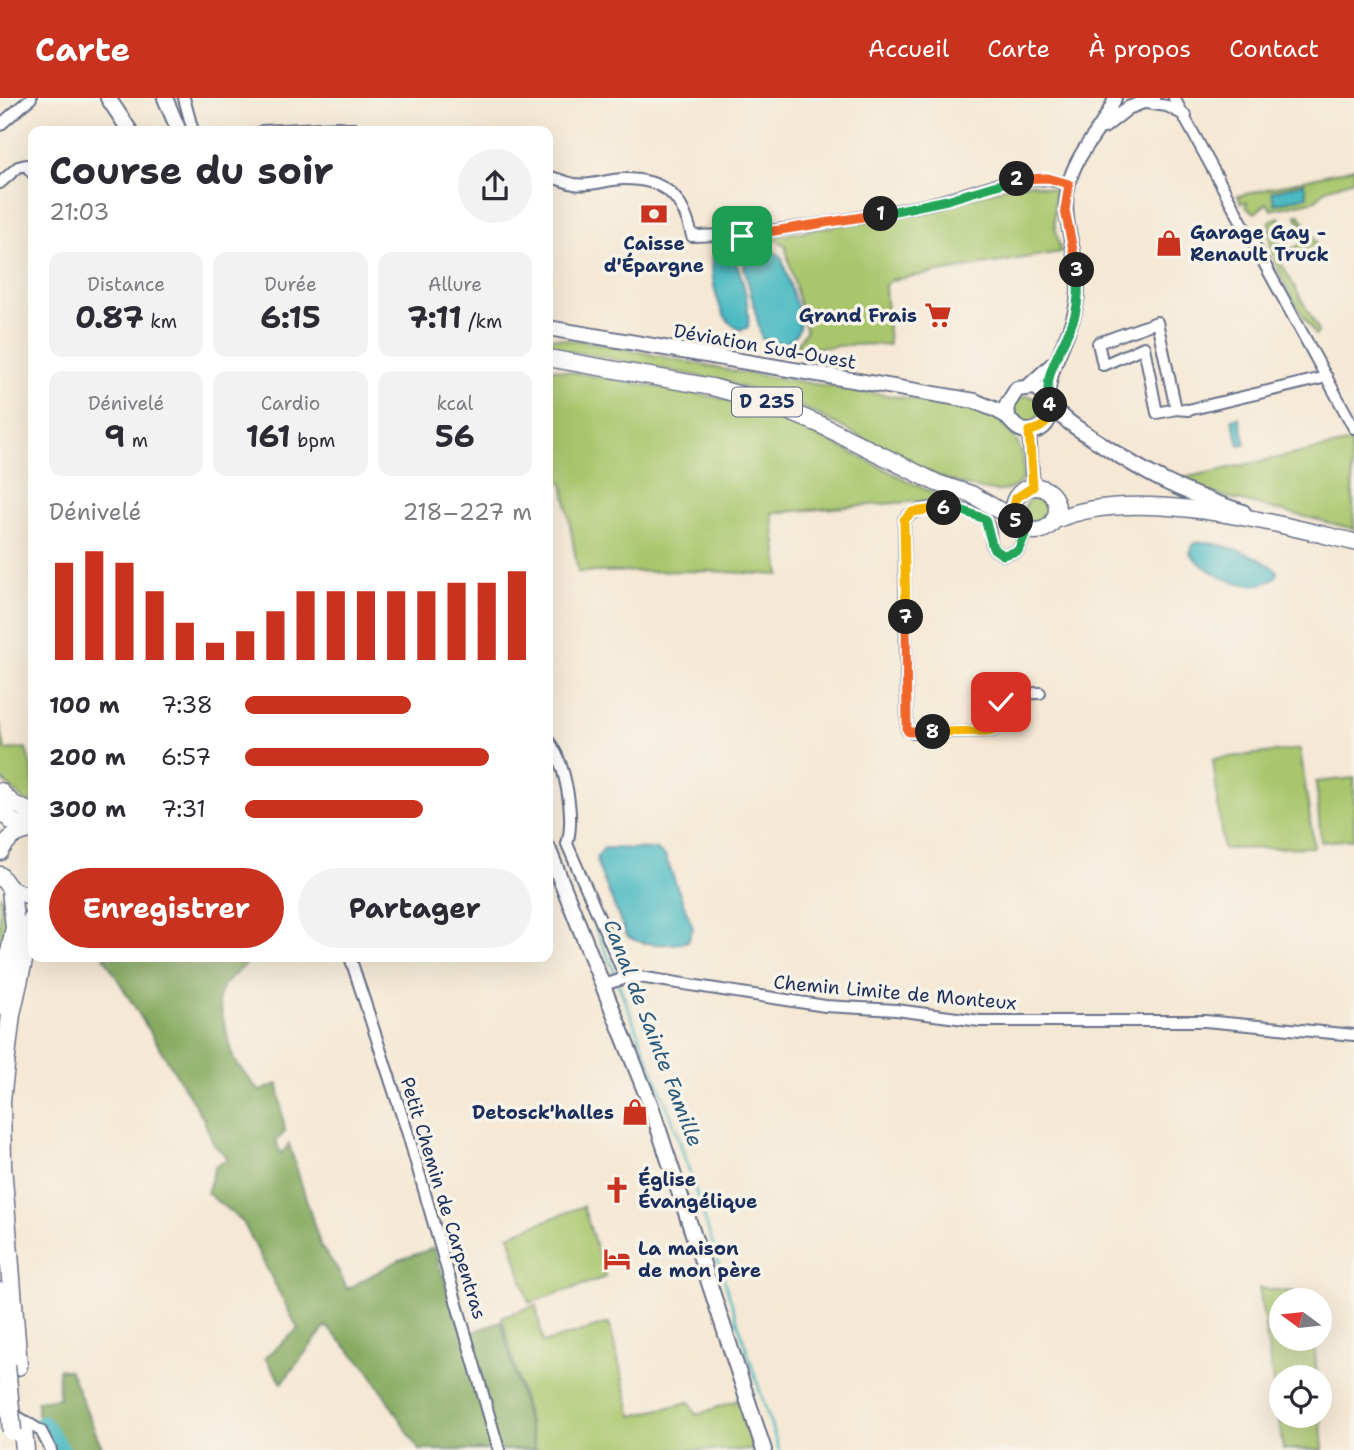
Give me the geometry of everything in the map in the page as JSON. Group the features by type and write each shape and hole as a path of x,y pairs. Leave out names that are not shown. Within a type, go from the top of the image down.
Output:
{"highway":[{"path":"0,1005 15,927 3,880"},
{"path":"13,1450 17,1431 2,1166 1,1100 11,1014 28,932"},
{"path":"0,1292 12,1365"},
{"path":"17,1431 25,1450"}],"main road":[{"path":"108,98 127,126"},
{"path":"165,98 171,126"},
{"path":"165,98 177,126"},
{"name":"Déviation Sud-Ouest","path":"553,329 601,335 736,363 975,401"},
{"name":"D 235","path":"553,359 712,387 766,402 819,424 937,483 971,494 1014,519"},
{"path":"975,401 1012,393 1028,386 1040,389 1078,429 1165,485 1274,522 1354,542"},
{"path":"1008,417 1007,405 1012,393"},
{"path":"975,401 1008,417 1019,429 1029,431 1039,429 1047,421 1049,401"},
{"path":"1053,522 1057,509 1053,497 1047,491 1026,491 1013,505 1014,519 1027,530 1043,530 1053,522 1098,509"},
{"name":"D 235","path":"971,494 1026,491"},
{"path":"1053,497 1098,509 1193,510 1274,522"},
{"path":"0,791 12,803 28,811"},
{"path":"6,815 28,828"},
{"path":"0,850 7,840 18,832 28,831"},
{"path":"553,860 651,1105 764,1450"},
{"path":"3,880 28,894"}],"street":[{"path":"0,125 32,98"},
{"path":"184,98 192,126"},
{"path":"1049,401 1053,363 1075,315 1078,290 1065,210 1069,184 1090,139 1115,98"},
{"path":"1124,98 1167,106 1186,116"},
{"path":"1174,98 1354,428"},
{"path":"1090,139 1121,112 1147,102"},
{"path":"0,183 18,167 26,165 28,168"},
{"path":"553,179 575,184 623,179 663,189 675,195 685,208 692,236 742,236 880,214 947,200 1026,177 1069,184"},
{"path":"1176,409 1157,322 1098,343 1103,365 1144,347 1157,413 1176,409 1188,410 1327,377"},
{"path":"1028,386 1053,363"},
{"path":"1026,491 1029,431"},
{"path":"1027,530 1018,551 1003,555 993,548 989,525 978,514 934,508 912,512 904,520 907,730 913,733 992,731 1001,723 1001,702 1009,694 1040,693"},
{"path":"553,746 570,806 572,828 567,844 623,972 622,977"},
{"name":"Petit Chemin de Carpentras","path":"351,962 411,1144 499,1450"},
{"name":"Chemin Limite de Monteux","path":"603,985 622,977 633,976 825,1006 896,1010 980,1021 1205,1021 1354,1035"},
{"path":"0,1406 41,1431 51,1450"}],"green space":[{"path":"1354,168 1354,180 1326,189 1316,200 1272,210 1267,203 1255,213 1246,207 1247,202 1241,203 1238,196"},
{"path":"1030,183 1055,190 1054,222 1061,252 891,280 885,286 889,345 794,348 806,331 785,245 771,237 942,208 1006,187"},
{"path":"1299,214 1317,243 1281,263 1317,327 1318,333 1315,335 1283,281 1272,252 1270,237 1270,221 1279,217 1282,222 1272,229 1285,253 1308,240 1296,215"},
{"path":"553,338 595,343 733,371 988,411 1004,424 1016,440 1023,459 1022,479 1014,487 1003,491 969,486 918,467 820,416 778,398 685,374 553,350"},
{"path":"553,369 725,399 788,421 945,499 772,513 780,575 708,571 578,572 563,483 553,481"},
{"path":"1027,396 1036,400 1040,409 1036,418 1027,422 1018,418 1014,409 1018,400"},
{"path":"1351,442 1354,529 1222,496 1174,480"},
{"path":"1036,499 1045,502 1048,511 1045,520 1036,523 1027,520 1024,511 1027,502"},
{"path":"0,724 5,750 26,748 28,802 0,778"},
{"path":"1300,749 1314,847 1223,849 1213,759"},
{"path":"1354,778 1354,839 1321,842 1316,782"},
{"path":"0,896 5,898 9,920 0,950"},
{"path":"107,962 248,962 223,985 218,999 234,1060 259,1091 278,1084 285,1132 276,1141 281,1154 289,1144 321,1247 337,1268 347,1289 399,1260 434,1248 459,1325 468,1334 501,1321 535,1450 419,1450 368,1369 326,1326 282,1383 265,1358 298,1329 243,1222 207,1193 215,1167 228,1158 214,1145 203,1118"},
{"path":"583,1206 606,1277 529,1303 509,1235"},
{"path":"1259,1288 1269,1289 1269,1351 1315,1351 1316,1365 1270,1365"},
{"path":"536,1305 543,1343 609,1323 632,1416 690,1402 696,1415 738,1400 756,1450 536,1450 502,1317"},
{"path":"58,1369 70,1371 103,1450 60,1450 37,1414 37,1401 59,1398"},
{"path":"1280,1428 1321,1428 1323,1450 1283,1449"}],"water":[{"path":"1304,183 1307,196 1275,204 1272,192"},
{"path":"768,248 781,256 800,317 796,334 782,344 762,339 744,266 745,258 758,249"},
{"path":"720,250 727,250 732,257 744,286 748,327 742,330 727,319 717,299 712,265 713,256"},
{"path":"1239,417 1246,444 1239,445 1232,419"},
{"path":"1206,542 1261,560 1277,571 1276,577 1266,582 1242,584 1218,575 1190,553 1194,543"},
{"path":"604,848 655,849 665,856 693,928 688,941 656,944 631,939 626,935 598,866 597,857"}],"waterway":[{"name":"Canal de Sainte Famille","path":"563,844 571,873 617,977"},
{"name":"Canal de Sainte Famille","path":"618,983 673,1121 779,1450"},
{"path":"43,1424 61,1450"}],"place":[{"name":"Caisse d'Épargne","path":"654,214"},
{"name":"Garage Gay - Renault Truck","path":"1169,243"},
{"name":"Grand Frais","path":"938,315"},
{"name":"Detosck'halles","path":"635,1112"},
{"name":"Église Évangélique","path":"617,1190"},
{"name":"La maison de mon père","path":"617,1259"}],"route":[{"path":"742,236 880,214 947,200 1026,177 1048,178 1069,184 1065,210 1078,276 1077,302 1075,315 1053,363 1048,398 1050,415 1039,429 1029,431 1033,487 1020,493 1013,505 1014,519 1027,530 1022,546 1011,555 997,552 990,542 989,525 985,519 978,514 961,510 934,508 912,512 903,525 907,730 913,733 992,731 998,729 1001,723 1001,702"}]}
